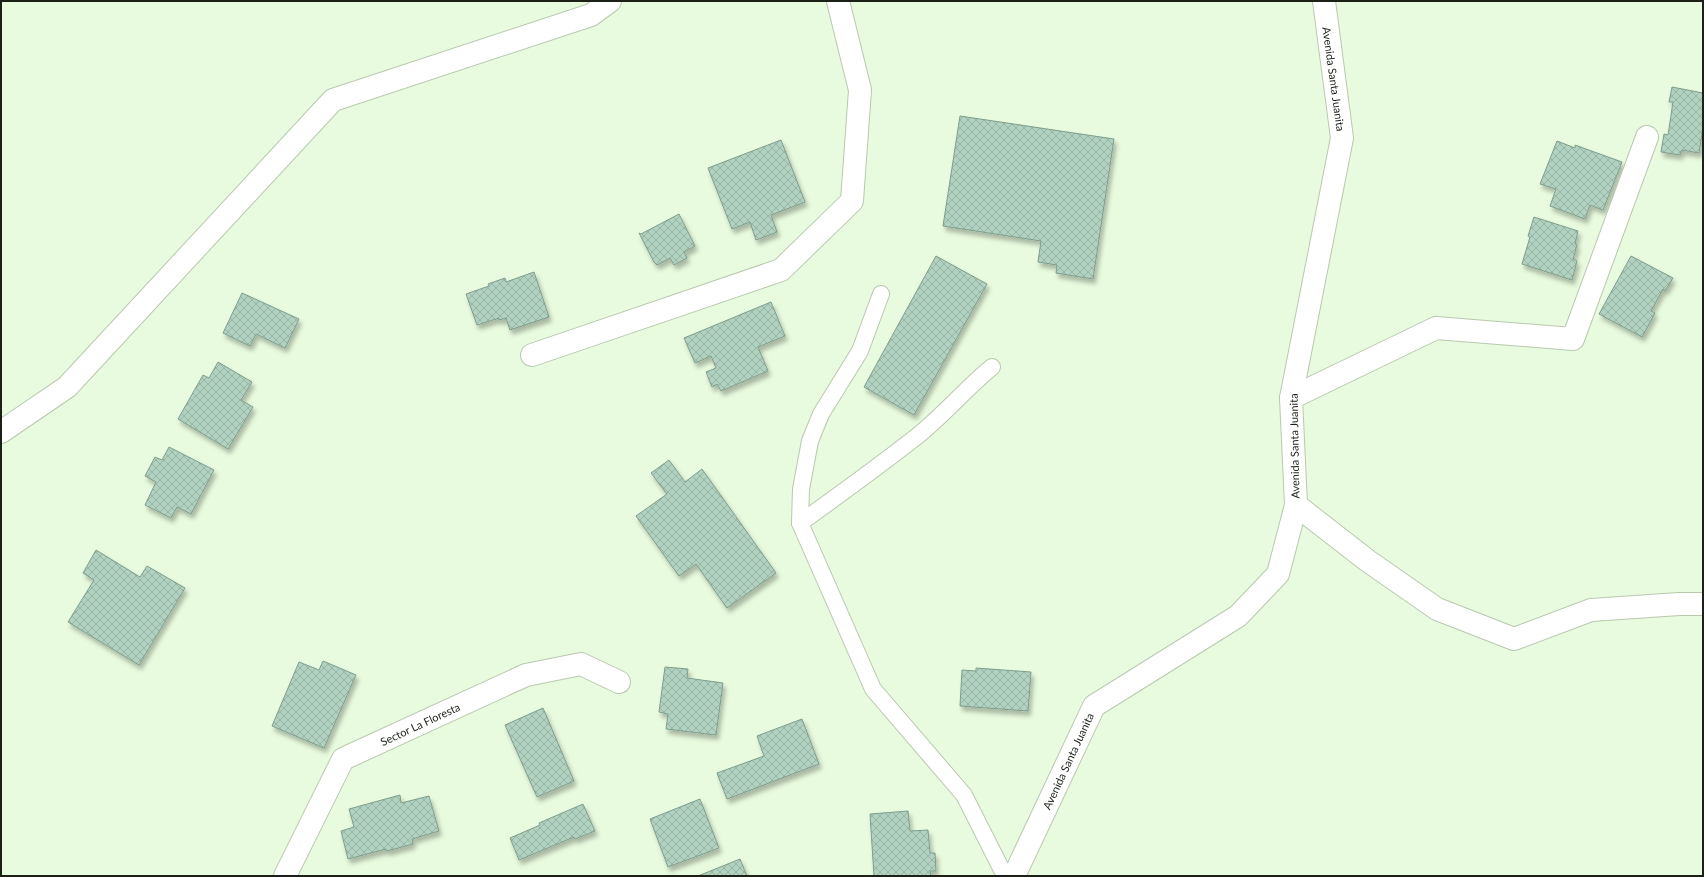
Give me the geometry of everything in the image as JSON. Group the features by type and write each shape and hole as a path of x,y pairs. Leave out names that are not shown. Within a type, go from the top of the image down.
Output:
{"street":[{"path":"1,432 67,387 333,100 591,15 610,1"},
{"path":"532,355 781,270 852,201 860,90 838,1"},
{"name":"Avenida Santa Juanita","path":"1014,876 1094,706 1238,616 1278,574 1296,505 1291,398 1342,138 1324,1"},
{"path":"1291,398 1436,328 1573,339 1647,137"},
{"path":"1296,505 1368,561 1437,609 1514,639 1591,610 1679,604 1703,604"},
{"name":"Sector La Floresta","path":"285,876 343,759 526,675 581,664 619,682"}],"lane":[{"path":"881,294 860,351 821,414 810,441 801,489 800,523 873,689 964,795 1005,876"},
{"path":"800,523 916,437 954,404 978,378 992,367"}],"building":[{"path":"1672,87 1703,93 1703,127 1699,153 1682,150 1680,155 1661,152 1664,134 1668,135 1673,102 1669,102"},
{"path":"960,116 1114,139 1093,279 1056,273 1057,265 1038,262 1041,241 943,226"},
{"path":"781,140 805,202 771,215 777,232 756,240 750,222 732,229 708,168"},
{"path":"1557,141 1575,148 1575,145 1622,162 1603,210 1590,205 1585,219 1550,206 1556,189 1540,184"},
{"path":"679,214 695,246 684,252 687,258 674,265 670,258 657,265 639,233 641,234"},
{"path":"1534,217 1578,231 1575,244 1577,245 1573,259 1577,261 1572,280 1522,264"},
{"path":"936,256 987,284 914,415 864,387"},
{"path":"1631,256 1673,278 1665,291 1663,289 1651,311 1655,313 1642,337 1599,314"},
{"path":"534,272 549,317 510,330 506,318 499,320 499,318 477,325 466,294 489,286 488,284 505,278 506,282"},
{"path":"242,293 299,319 285,348 256,334 250,346 223,333"},
{"path":"771,302 785,336 758,347 768,371 721,391 717,384 712,387 706,372 716,368 711,356 695,363 684,338"},
{"path":"218,362 252,382 241,400 253,407 228,449 178,419 203,375 209,378"},
{"path":"169,447 214,470 191,514 177,507 171,518 145,505 156,482 145,476 155,457 162,460"},
{"path":"669,460 685,482 702,469 776,573 727,608 696,564 679,576 636,516 667,494 651,473"},
{"path":"96,550 140,577 147,566 185,588 139,665 68,622 94,580 83,573"},
{"path":"323,661 356,675 324,748 272,726 299,662 319,670"},
{"path":"665,667 688,669 687,678 723,683 716,735 666,729 668,714 659,712"},
{"path":"976,668 1031,672 1028,711 960,706 962,670 976,671"},
{"path":"543,708 574,781 537,797 505,725"},
{"path":"802,719 819,764 727,799 717,773 764,756 757,736"},
{"path":"400,795 401,803 429,796 439,831 412,839 413,844 348,859 341,831 354,827 349,809"},
{"path":"700,799 719,848 668,867 650,819"},
{"path":"583,804 595,831 575,839 574,837 519,860 510,838 540,825 539,823"},
{"path":"908,811 910,831 928,830 930,853 935,853 936,871 930,871 931,876 874,876 870,814"},
{"path":"740,859 747,876 698,876"}]}
